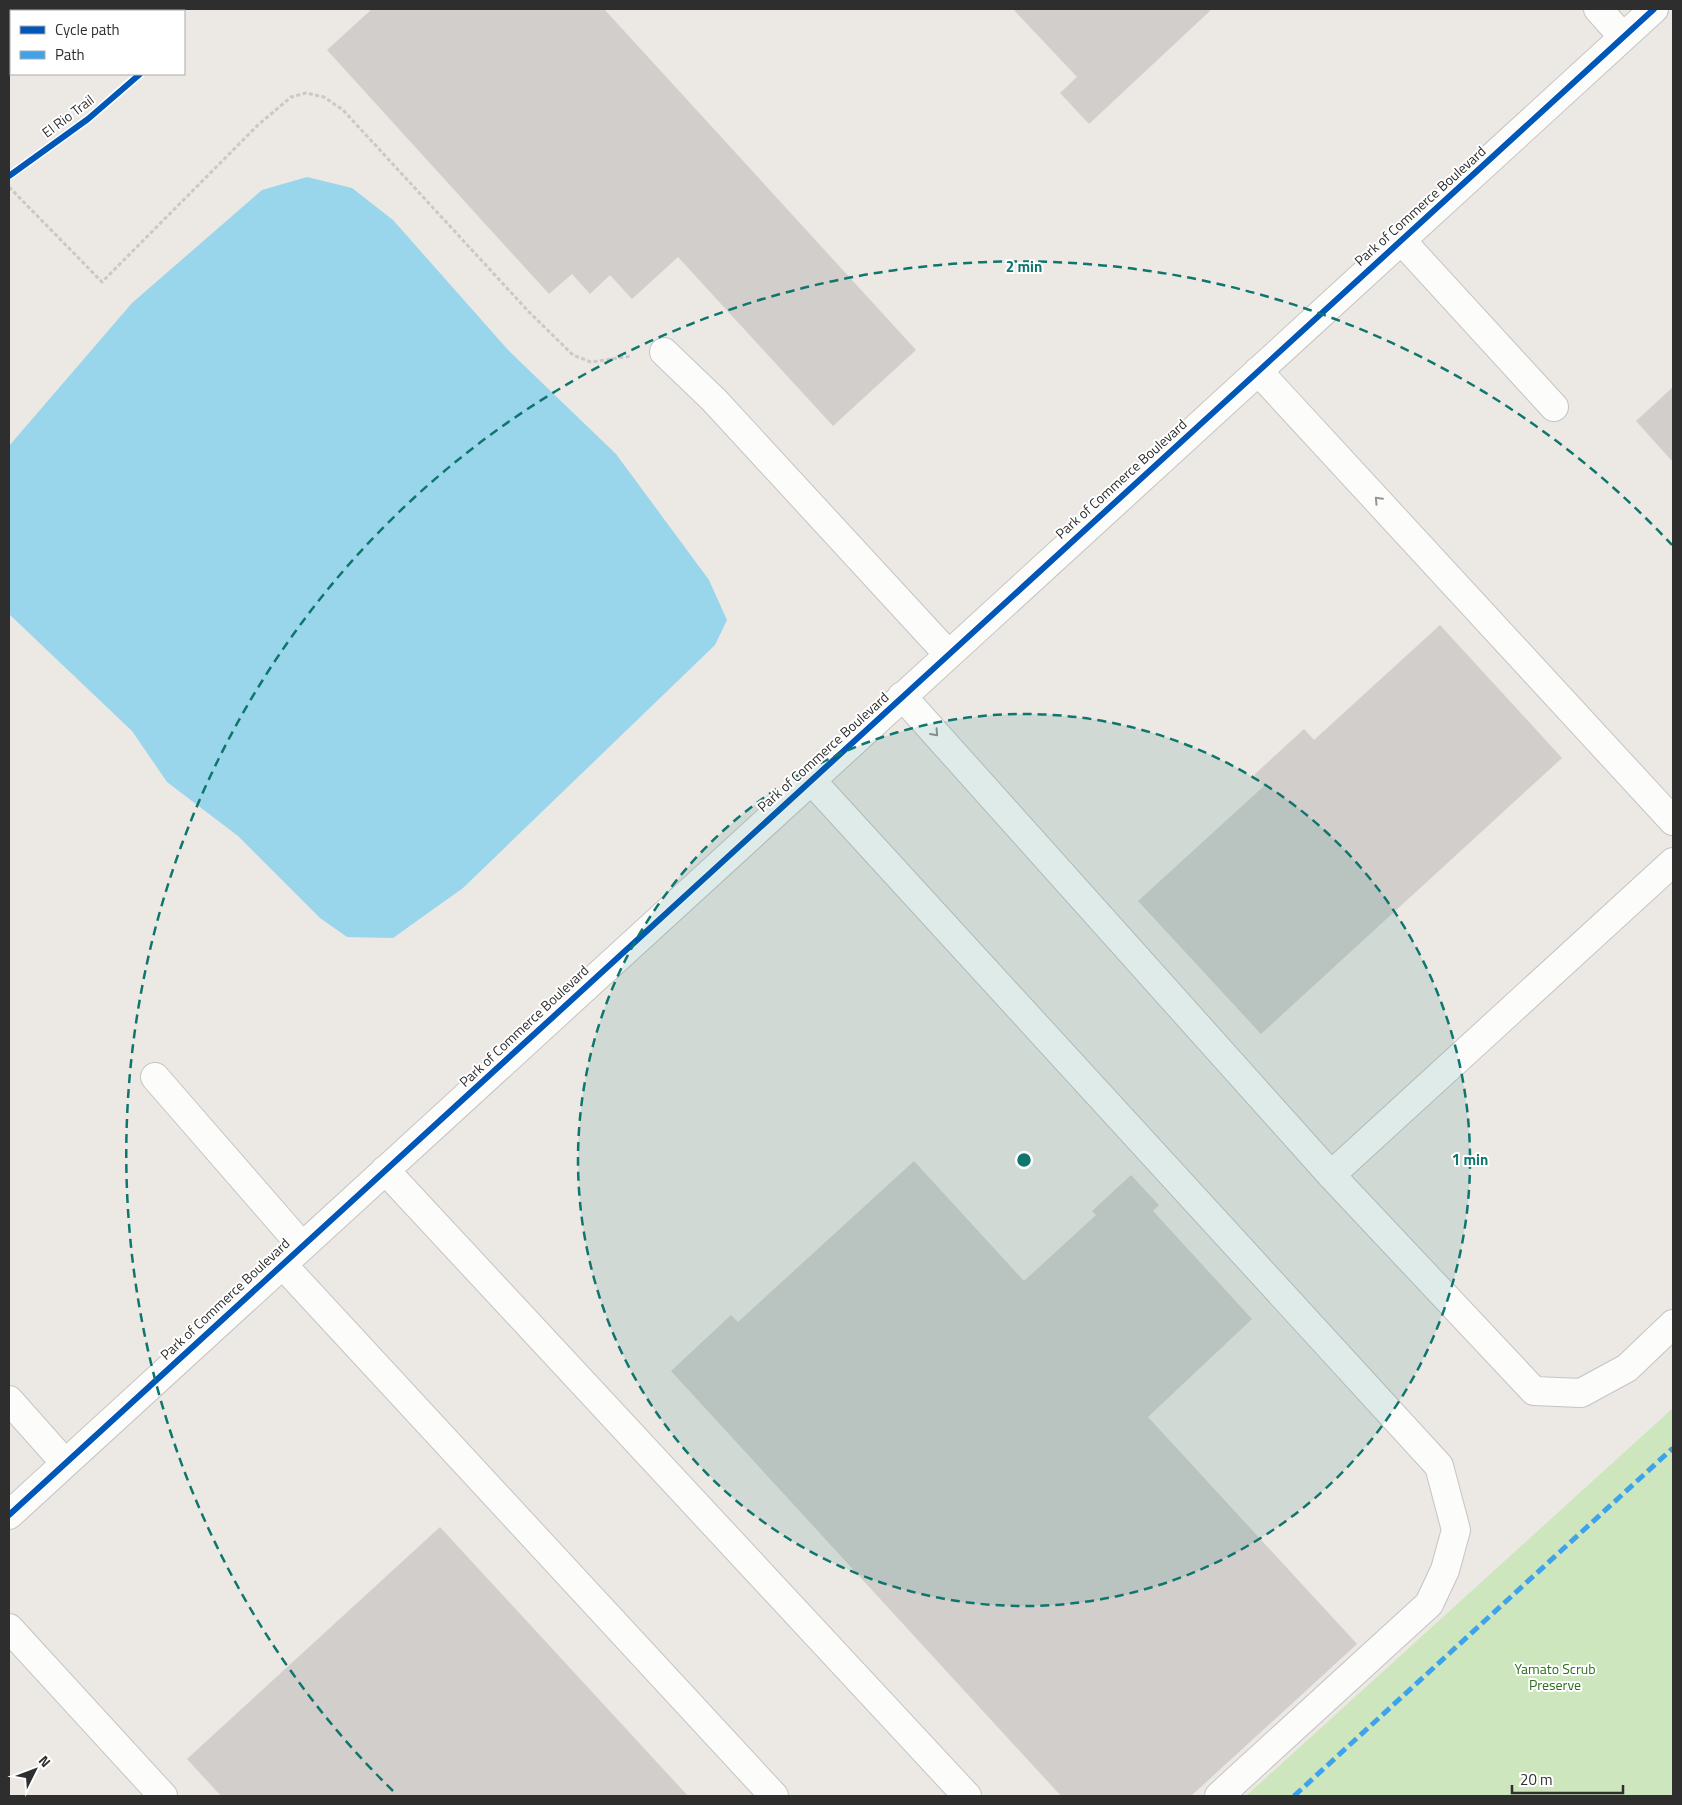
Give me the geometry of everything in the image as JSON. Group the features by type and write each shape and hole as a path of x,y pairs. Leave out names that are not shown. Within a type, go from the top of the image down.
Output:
{"street":[{"path":"1598,9 1623,37"},
{"name":"Park of Commerce Boulevard","path":"9,1515 1654,9"},
{"path":"1401,240 1554,407"},
{"path":"664,352 714,400 948,654"},
{"path":"1258,371 1673,821"},
{"path":"902,696 1331,1176 1534,1391 1582,1393 1627,1368 1673,1324"},
{"path":"811,780 1439,1466 1456,1530 1445,1570 1430,1604 1219,1796"},
{"path":"1331,1176 1673,862"},
{"path":"155,1077 292,1255 774,1796"},
{"path":"386,1170 967,1796"},
{"path":"9,1400 65,1463"},
{"path":"9,1628 163,1796"}],"path":[{"path":"9,187 102,282 258,125 290,97 306,93 324,97 343,110 529,312 573,355 591,362 664,352"}],"green space":[{"name":"Yamato Scrub Preserve","path":"1673,1408 1673,1796 1246,1796"}],"water":[{"path":"307,177 352,188 393,220 509,351 616,454 709,580 727,620 715,645 463,888 393,938 347,937 320,918 238,836 167,782 132,731 9,614 9,446 132,303 262,190"}],"building":[{"path":"372,9 604,9 916,350 833,426 678,257 632,299 610,275 590,294 572,274 549,294 327,50"},
{"path":"1013,9 1212,9 1089,124 1060,93 1077,77"},
{"path":"1673,387 1673,462 1636,421"},
{"path":"1440,625 1562,758 1261,1034 1138,901 1264,786 1254,775 1304,729 1314,740"},
{"path":"914,1161 1024,1281 1096,1215 1092,1211 1131,1175 1159,1205 1153,1211 1252,1319 1148,1417 1357,1644 1191,1796 1061,1796 671,1371 731,1315 738,1322"},
{"path":"440,1527 688,1796 221,1796 187,1759"}],"marked path":[{"path":"1294,1796 1673,1448"}],"cycle path":[{"path":"9,1515 1654,9"},
{"name":"El Rio Trail","path":"9,176 88,119 139,75"}]}
